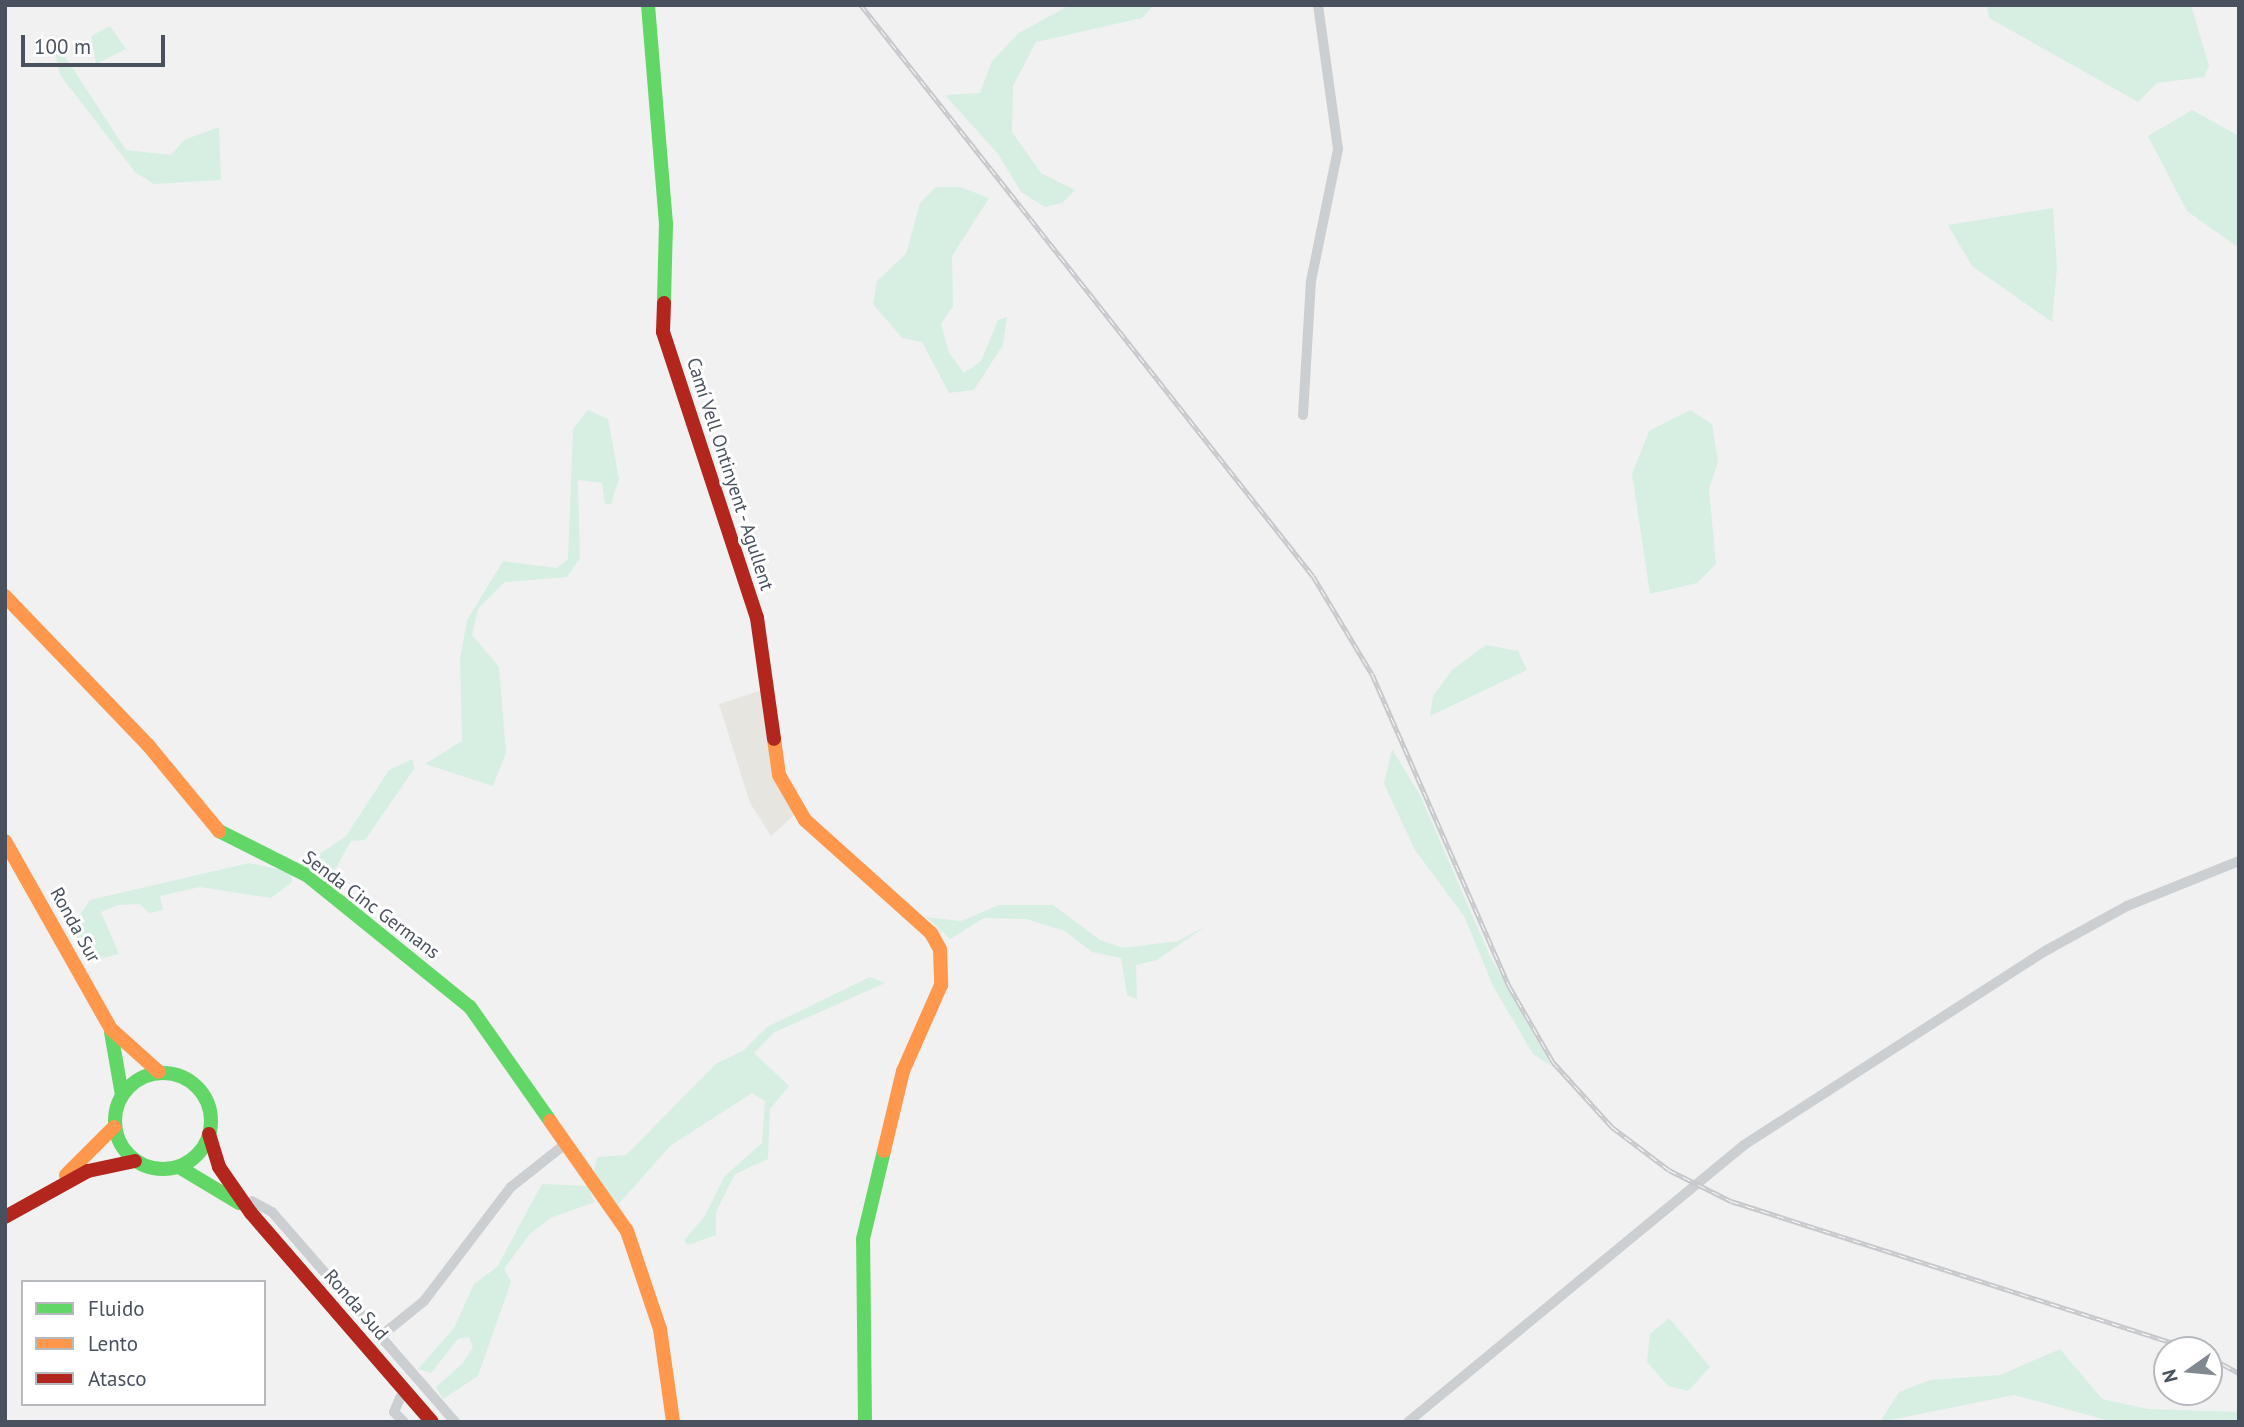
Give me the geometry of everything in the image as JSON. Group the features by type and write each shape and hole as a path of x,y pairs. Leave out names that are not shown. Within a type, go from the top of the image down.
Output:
{"street":[{"name":"Camí Vell Ontinyent - Agullent","path":"648,5 667,242 663,332 757,618 779,775 805,820 931,933 940,949 941,985 903,1071 863,1239 865,1422"},
{"path":"1303,415 1311,281 1338,149 1318,5"},
{"name":"Senda Cinc Germans","path":"5,596 148,745 224,837 302,872 391,949 465,1000 564,1145 627,1231 660,1329 673,1422"},
{"name":"Ronda Sur","path":"5,841 111,1029"},
{"path":"1408,1422 1744,1145 2048,950 2127,906 2239,861"},
{"path":"111,1029 159,1072 200,1090 211,1119 209,1134 198,1154 179,1167"},
{"path":"47,1191 114,1127 122,1095 111,1029"},
{"path":"122,1095 159,1072"},
{"path":"114,1127 135,1161"},
{"path":"209,1134 219,1167 251,1213"},
{"path":"382,1335 424,1301 511,1187 564,1145"},
{"path":"5,1217 47,1191 88,1171 135,1161 179,1167 201,1175 251,1213"},
{"path":"219,1167 259,1210 272,1212 425,1380 455,1422"},
{"name":"Ronda Sud","path":"251,1213 432,1422"},
{"path":"412,1389 425,1380"},
{"path":"400,1398 393,1406 404,1422"}],"shaded area":[{"path":"762,690 795,814 771,836 750,803 719,704"}],"green space":[{"path":"1070,5 1154,5 1142,18 1036,42 1013,86 1012,132 1041,173 1075,190 1062,203 1045,207 1021,192 998,154 945,95 980,93 992,61 1019,33"},
{"path":"1987,5 2191,5 2209,66 2204,77 2157,83 2138,102 1989,18"},
{"path":"110,26 126,49 96,64 91,36"},
{"path":"55,53 66,58 126,150 171,155 184,140 219,127 221,180 154,184 135,172 60,75"},
{"path":"2192,110 2239,136 2239,248 2187,211 2148,136"},
{"path":"936,187 960,187 989,198 952,256 953,306 941,324 949,353 964,373 981,361 998,320 1007,317 1003,345 974,390 949,393 922,342 902,338 873,304 877,281 906,254 920,203"},
{"path":"2053,208 2057,268 2052,322 1972,266 1948,225"},
{"path":"588,410 608,419 619,479 611,504 605,504 602,483 578,480 580,558 567,577 505,582 478,609 472,635 499,667 506,753 493,786 425,764 462,741 460,659 467,620 503,561 557,568 568,559 573,429"},
{"path":"1690,410 1712,424 1718,462 1709,489 1716,564 1697,583 1650,594 1632,474 1649,431"},
{"path":"1486,645 1518,651 1527,670 1430,716 1433,696 1452,670"},
{"path":"1392,749 1420,795 1490,956 1551,1066 1533,1054 1493,986 1464,916 1415,850 1384,784"},
{"path":"413,759 414,769 365,840 351,841 327,884 302,866 346,836 389,770"},
{"path":"249,863 291,872 292,882 271,898 200,887 160,896 163,910 150,913 139,904 118,905 101,912 119,954 87,962 72,927 90,900"},
{"path":"999,905 1053,905 1100,940 1123,948 1178,941 1206,926 1157,960 1136,965 1137,999 1127,995 1121,958 1092,952 1065,931 1026,919 984,918 950,939 926,917 961,921"},
{"path":"870,977 885,983 775,1032 754,1053 789,1086 770,1109 768,1159 735,1174 716,1212 716,1235 688,1245 684,1240 705,1216 724,1177 762,1143 765,1101 752,1093 670,1146 616,1207 592,1180 597,1157 626,1155 717,1063 743,1051 767,1027"},
{"path":"542,1184 588,1186 595,1202 550,1218 529,1235 504,1269 511,1282 478,1376 443,1399 436,1387 463,1363 473,1347 469,1337 458,1339 431,1373 418,1369 454,1328 474,1284 497,1267"},
{"path":"1669,1318 1710,1367 1688,1391 1668,1386 1647,1362 1650,1334"},
{"path":"2060,1349 2102,1399 2148,1409 2236,1412 2239,1406 2239,1422 2114,1422 2014,1395 1880,1422 1899,1392 1930,1380 2000,1375"}],"railway":[{"path":"861,5 1313,576 1372,674 1509,986 1553,1062 1612,1127 1669,1170 1731,1201 2153,1336"},
{"path":"2223,1364 2239,1373"}],"traffic: fast":[{"path":"648,5 666,224 664,303"},
{"path":"219,831 308,876 470,1007 550,1121"},
{"path":"111,1032 122,1095"},
{"path":"163,1073 181,1076 197,1087 208,1103 211,1121 208,1139 197,1155 181,1166 163,1169 145,1166 129,1155 118,1139 115,1121 118,1103 129,1087 145,1076 163,1073"},
{"path":"865,1422 863,1239 884,1151"},
{"path":"179,1167 239,1203"}],"traffic: slow":[{"path":"5,596 148,745 219,831"},
{"path":"774,739 779,775 805,820 931,933 940,949 941,985 903,1071 884,1151"},
{"path":"5,841 111,1029 159,1072"},
{"path":"550,1121 627,1231 660,1329 673,1422"},
{"path":"66,1175 114,1127"}],"traffic: jam":[{"path":"664,303 663,332 757,618 774,739"},
{"path":"209,1134 219,1167 251,1213 432,1422"},
{"path":"5,1217 88,1171 135,1161"}]}
